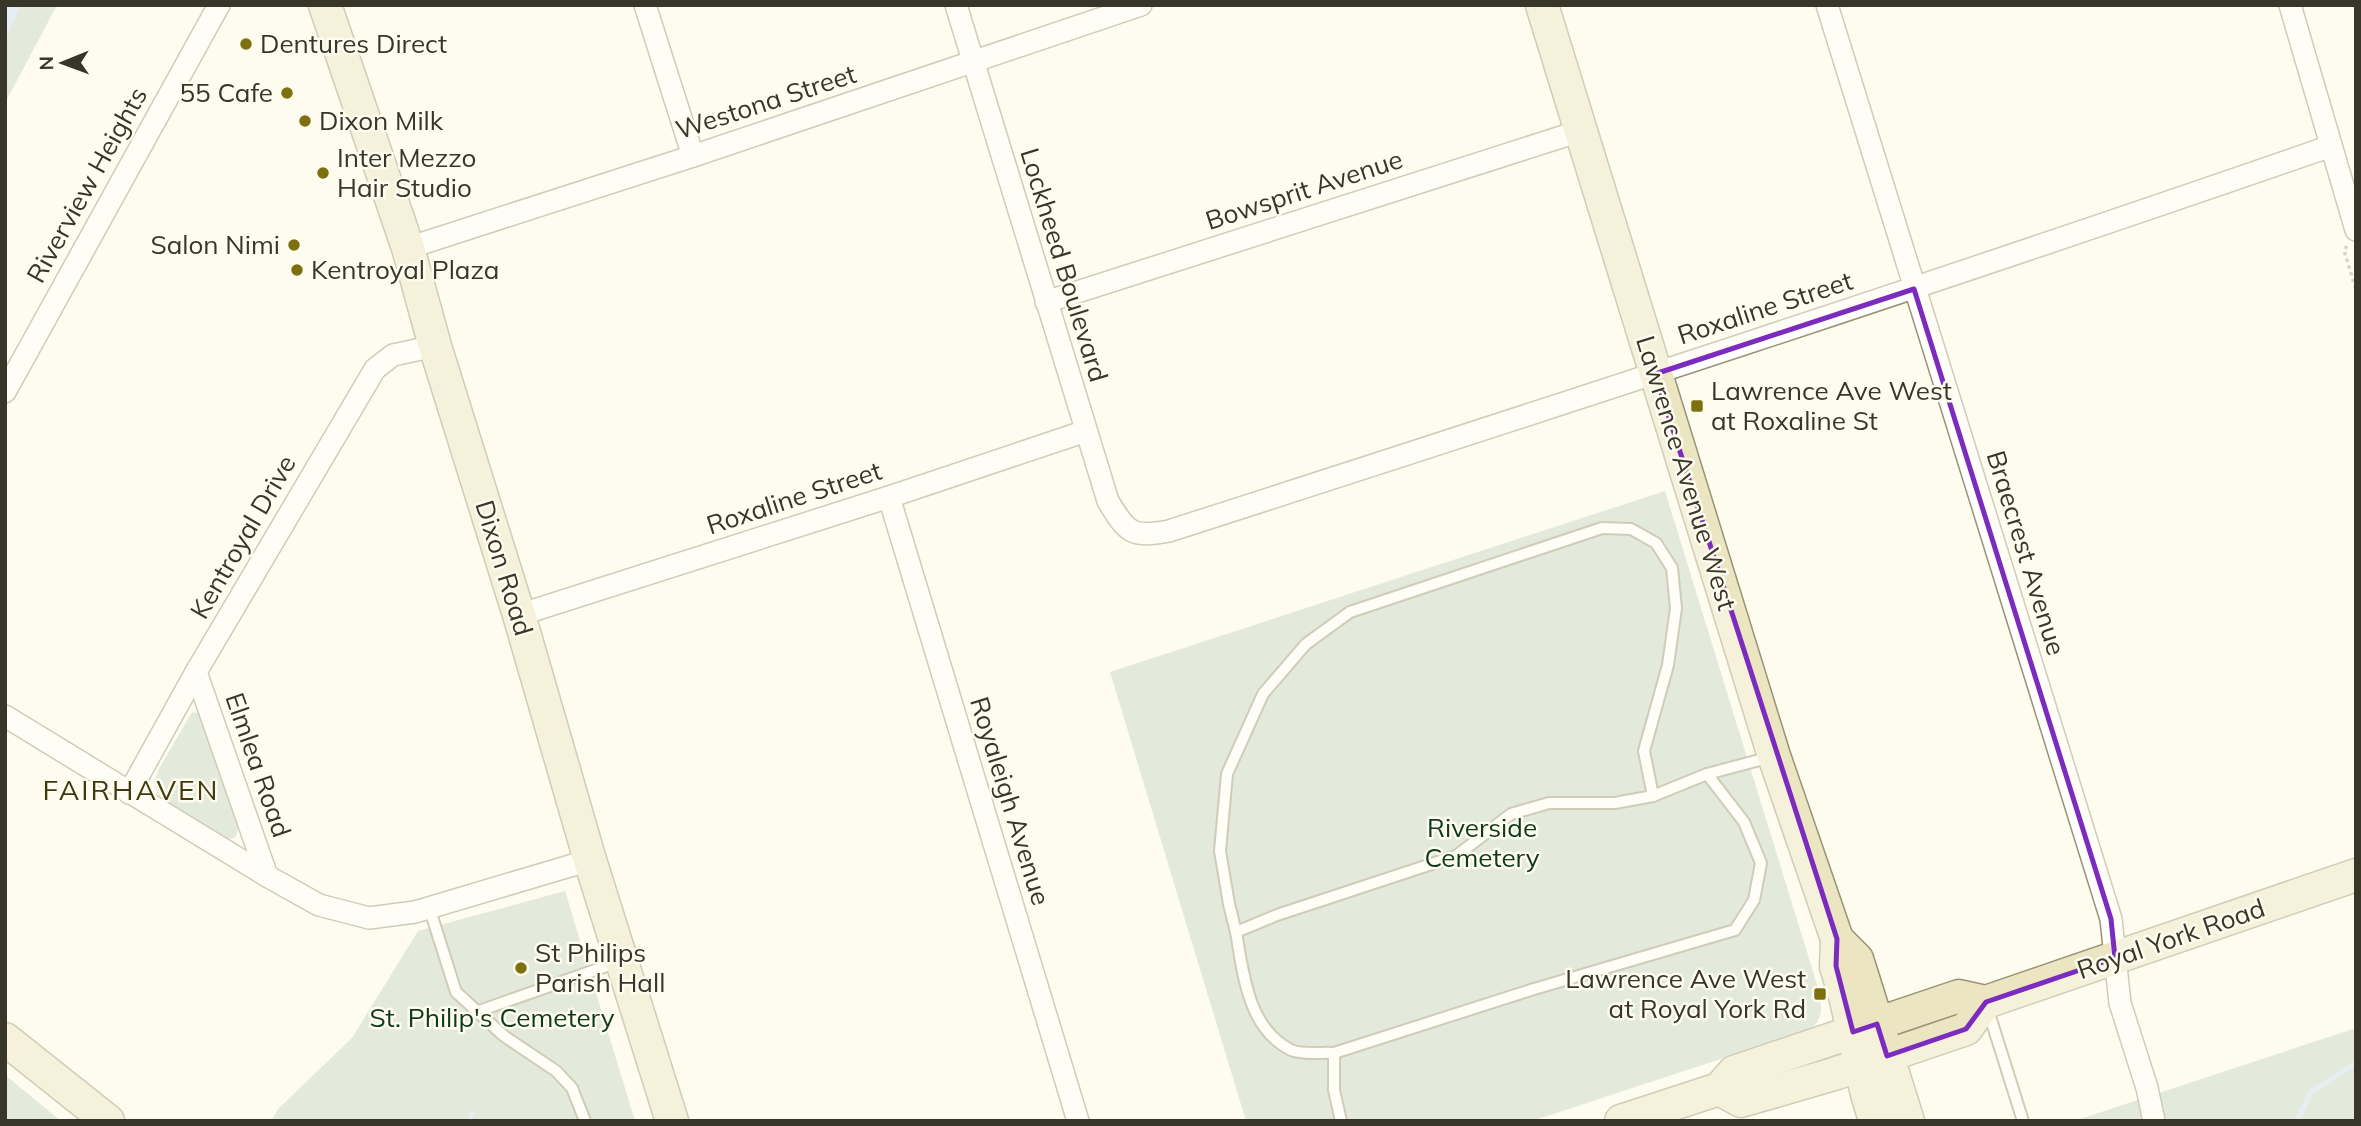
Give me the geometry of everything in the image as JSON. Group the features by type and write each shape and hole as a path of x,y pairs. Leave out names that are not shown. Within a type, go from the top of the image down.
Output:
{"main road":[{"name":"Lawrence Avenue West","path":"1542,5 1774,757 1837,939 1857,960 1865,1028 1874,1060"},
{"name":"Dixon Road","path":"327,11 408,248 590,860 672,1121"},
{"name":"Royal York Road","path":"1621,1121 1719,1089 1734,1072 1959,996 1986,1002 2356,875"},
{"path":"1719,1089 1741,1101 1874,1060 1966,1029 1986,1002"},
{"path":"5,1039 108,1121"},
{"path":"1874,1060 1875,1121"},
{"path":"1874,1060 1908,1121"}],"street":[{"name":"Riverview Heights","path":"5,392 219,5"},
{"path":"645,5 693,156"},
{"name":"Lockheed Boulevard","path":"956,5 1108,501 1119,520 1132,533"},
{"name":"Westona Street","path":"408,248 693,156 1141,5"},
{"name":"Braecrest Avenue","path":"1827,5 2111,919 2120,1003 2147,1088 2154,1121"},
{"path":"2290,5 2331,146 2353,236"},
{"name":"Bowsprit Avenue","path":"1046,302 1580,131"},
{"name":"Roxaline Street","path":"1132,533 1149,535 1169,531 1914,289 2331,146"},
{"name":"Kentroyal Drive","path":"129,793 196,672 375,369 393,355 435,346"},
{"name":"Roxaline Street","path":"519,615 1086,431"},
{"name":"Royaleigh Avenue","path":"889,497 1078,1121"},
{"name":"Elmlea Road","path":"196,672 267,876"},
{"path":"5,716 319,905 369,918 429,908 590,860"}],"lane":[{"path":"1653,796 1644,751 1668,665 1676,608 1672,568 1656,543 1631,529 1602,528 1350,612 1306,644 1263,694 1227,774 1220,851 1246,989 1265,1031 1292,1051 1334,1053 1534,989 1735,930 1754,901 1761,863 1744,822 1707,774"},
{"path":"1236,932 1276,915 1457,856 1511,814 1549,803 1615,803 1653,796 1707,774 1774,757"},
{"path":"429,908 456,992 504,1036 556,1071 572,1088 585,1121"},
{"path":"479,1011 622,960"},
{"path":"1986,1002 2023,1121"},
{"path":"1334,1053 1334,1090 1341,1121"}],"path":[{"path":"2353,236 2344,250 2356,290"}],"highlighted area":[{"path":"1914,289 2111,919 2115,958 1986,1002 1966,1029 1887,1056 1877,1024 1853,1032 1836,966 1837,939 1655,374"}],"green space":[{"path":"5,5 57,5 5,103"},
{"name":"Riverside Cemetery","path":"1665,491 1818,988 1821,1008 1815,1025 1803,1032 1532,1121 1246,1121 1110,672"},
{"path":"192,712 203,714 238,830 235,838 224,839 157,794 154,781"},
{"name":"St. Philip's Cemetery","path":"565,891 635,1121 271,1121 278,1109 352,1038 418,931"},
{"path":"2356,1028 2356,1121 2074,1121"},
{"path":"5,1075 61,1121 5,1121"}],"water":[{"path":"5,5 21,5 5,41"}],"waterway":[{"path":"2297,1121 2311,1092 2356,1063"},
{"path":"470,1121 472,1113"}],"place":[{"name":"Dentures Direct","path":"246,44"},
{"name":"55 Cafe","path":"287,93"},
{"name":"Dixon Milk","path":"305,121"},
{"name":"Inter Mezzo Hair Studio","path":"323,173"},
{"name":"Salon Nimi","path":"294,245"},
{"name":"Kentroyal Plaza","path":"297,270"},
{"name":"Lawrence Ave West at Roxaline St","path":"1697,406"},
{"name":"St Philips Parish Hall","path":"521,968"},
{"name":"Lawrence Ave West at Royal York Rd","path":"1820,994"}],"district":[{"name":"FAIRHAVEN","path":"131,790"}]}
